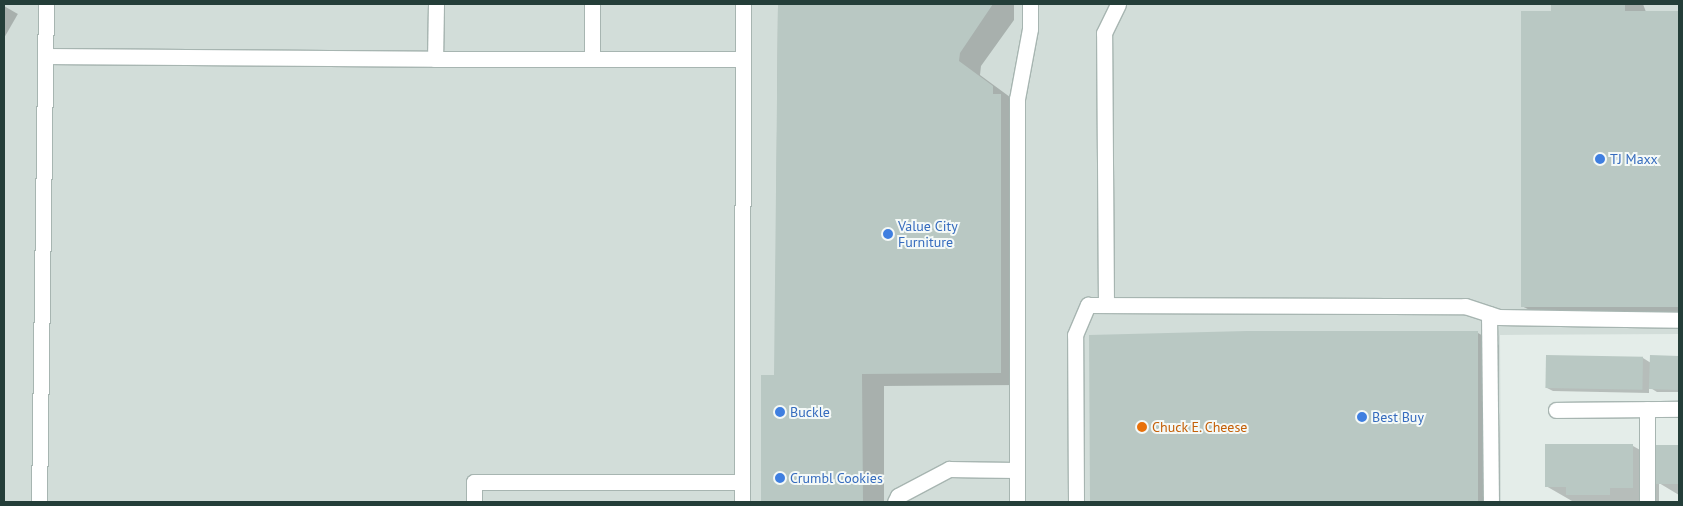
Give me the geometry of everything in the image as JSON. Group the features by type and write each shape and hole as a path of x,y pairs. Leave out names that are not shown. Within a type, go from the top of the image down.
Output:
{"lane":[{"path":"39,502 46,4"},
{"path":"435,59 436,4"},
{"path":"592,4 592,59"},
{"path":"742,502 743,4"},
{"path":"1017,502 1017,99 1030,29 1030,4"},
{"path":"1106,305 1104,33 1118,4"},
{"path":"45,56 743,60"},
{"path":"1076,502 1075,334 1088,305 1466,306 1498,317 1679,320"},
{"path":"1489,314 1491,502"},
{"path":"1647,409 1647,502"},
{"path":"1556,410 1679,409"},
{"path":"895,502 898,496 949,469 1017,470"},
{"path":"474,502 474,482 742,482"}],"shaded area":[{"path":"4,4 1679,4 1679,334 1500,335 1501,502 4,502"}],"building":[{"name":"Value City Furniture","path":"778,4 993,4 960,53 959,61 993,86 993,94 1001,94 1001,373 862,374 863,502 761,502 761,375 774,375"},
{"name":"TJ Maxx","path":"1551,4 1625,4 1625,11 1679,11 1679,307 1521,307 1521,11 1551,11"},
{"path":"1247,331 1478,331 1478,502 1090,502 1089,335"},
{"path":"1546,355 1643,357 1642,390 1545,388"},
{"path":"1650,355 1679,356 1678,390 1649,389"},
{"path":"1545,444 1633,444 1633,488 1610,488 1610,495 1566,495 1566,487 1545,487"},
{"path":"1656,445 1679,445 1679,484 1656,484"}],"place":[{"name":"TJ Maxx","path":"1600,159"},
{"name":"Value City Furniture","path":"888,234"},
{"name":"Buckle","path":"780,412"},
{"name":"Best Buy","path":"1362,417"},
{"name":"Chuck E. Cheese","path":"1142,427"},
{"name":"Crumbl Cookies","path":"780,478"}]}
